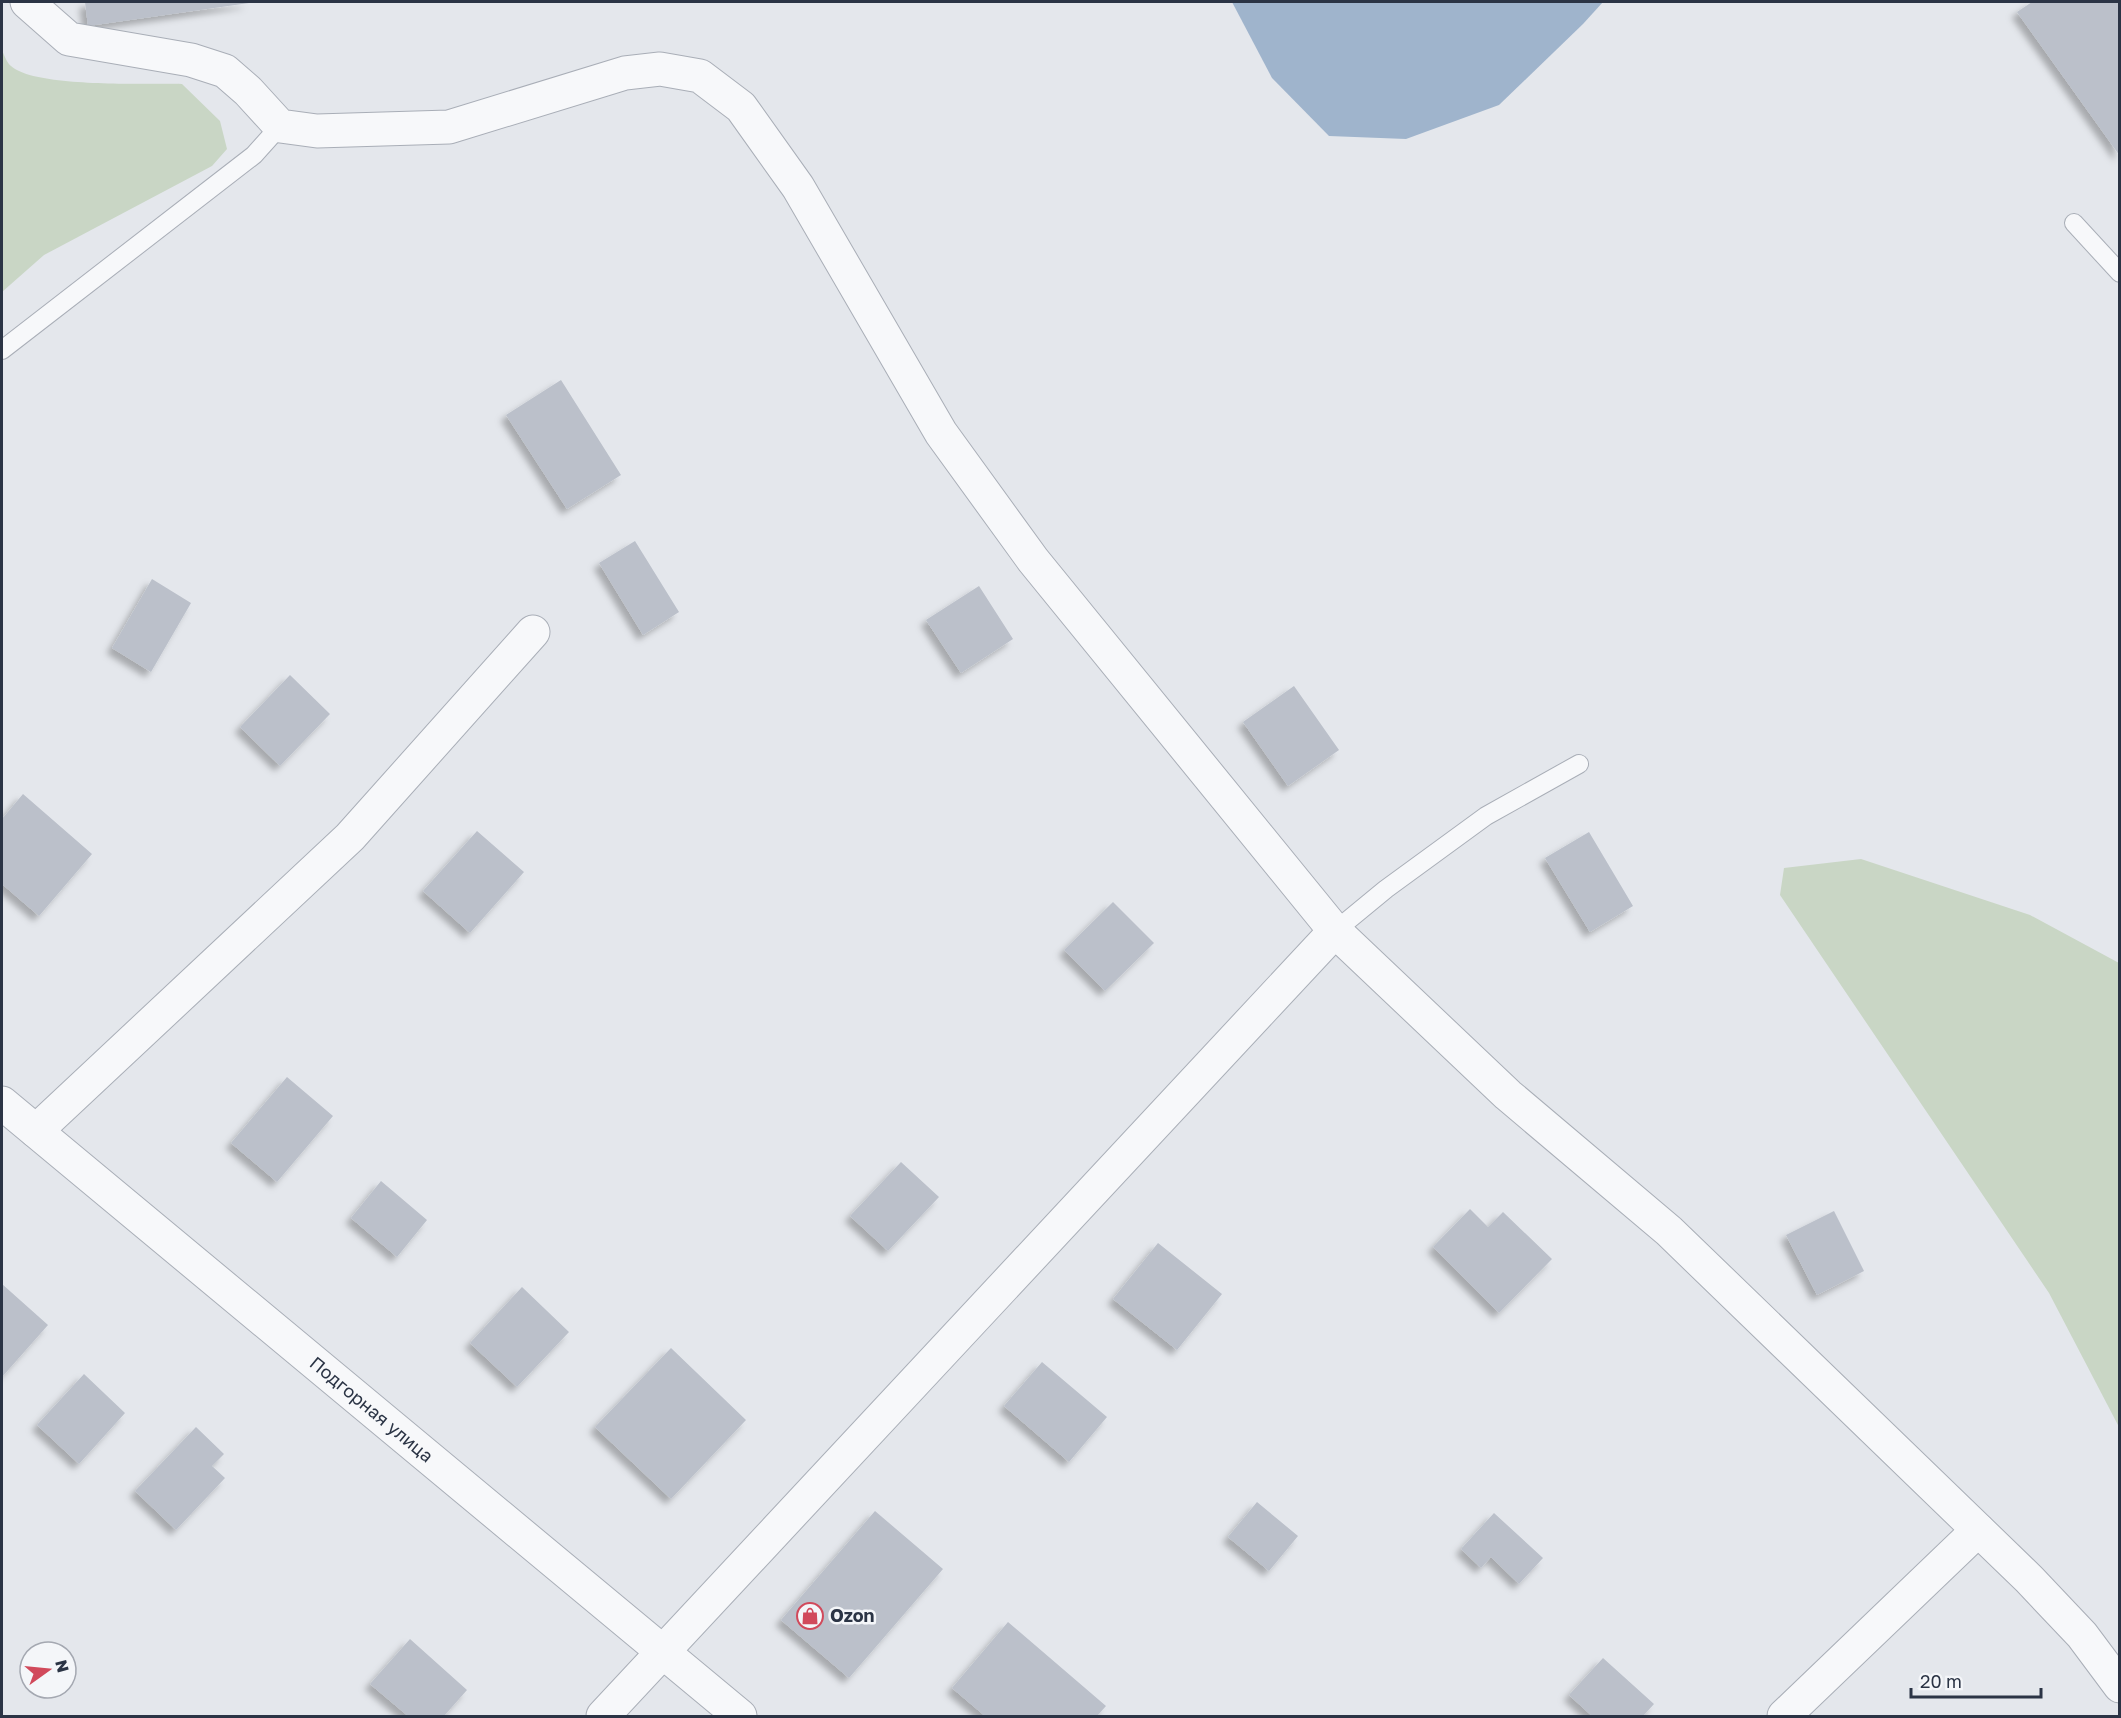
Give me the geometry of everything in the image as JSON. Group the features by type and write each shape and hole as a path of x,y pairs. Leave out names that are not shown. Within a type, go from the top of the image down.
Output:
{"street":[{"path":"27,2 69,39 191,60 225,71 248,91 280,126 317,131 449,127 625,74 660,69 700,76 741,107 798,187 941,433 1033,560 1335,931 1508,1095 1669,1231 1978,1530 2082,1635 2120,1686"},
{"path":"36,1131 350,837 533,632"},
{"path":"603,1716 1335,931"},
{"name":"Подгорная улица","path":"2,1103 740,1716"},
{"path":"1784,1716 1978,1530"}],"lane":[{"path":"2,350 255,155 280,126"},
{"path":"2074,223 2120,273"},
{"path":"1335,931 1386,889 1486,816 1579,764"}],"green space":[{"path":"2,50 11,66 24,73 43,78 92,83 182,84 220,121 227,149 212,166 44,255 2,292"},
{"path":"1861,859 2030,915 2119,963 2119,1427 2049,1293 1780,895 1784,868"}],"water":[{"path":"1232,2 1603,2 1499,105 1406,139 1329,136 1272,78"}],"building":[{"path":"85,2 248,2 249,3 88,26"},
{"path":"2032,2 2120,2 2120,156 2017,12"},
{"path":"561,380 621,475 567,509 506,415"},
{"path":"635,541 679,612 643,635 599,563"},
{"path":"152,579 191,603 151,672 112,648"},
{"path":"979,586 1013,639 961,673 926,620"},
{"path":"290,675 330,714 280,766 240,727"},
{"path":"1294,686 1339,750 1288,786 1243,722"},
{"path":"23,794 92,854 39,916 2,884 2,819"},
{"path":"477,831 524,872 470,933 423,891"},
{"path":"1589,832 1633,906 1590,932 1545,858"},
{"path":"1113,902 1154,943 1105,991 1064,950"},
{"path":"287,1077 333,1116 277,1182 231,1143"},
{"path":"901,1162 939,1197 888,1251 850,1216"},
{"path":"381,1181 427,1220 397,1257 351,1218"},
{"path":"1470,1209 1488,1227 1503,1212 1552,1259 1499,1313 1433,1247"},
{"path":"1834,1211 1864,1271 1817,1295 1786,1235"},
{"path":"1158,1243 1222,1294 1177,1350 1113,1299"},
{"path":"2,1284 48,1325 2,1377"},
{"path":"522,1287 569,1332 517,1387 470,1343"},
{"path":"671,1348 746,1420 671,1499 595,1427"},
{"path":"1042,1362 1107,1417 1069,1462 1004,1406"},
{"path":"84,1374 125,1413 79,1464 37,1425"},
{"path":"196,1427 224,1454 212,1466 225,1478 176,1530 135,1491"},
{"path":"1257,1502 1298,1536 1269,1571 1228,1537"},
{"path":"875,1511 943,1569 849,1678 781,1620"},
{"path":"1494,1513 1543,1558 1519,1584 1491,1557 1481,1568 1461,1549"},
{"path":"1008,1622 1106,1706 1097,1716 985,1716 952,1688"},
{"path":"410,1639 467,1690 444,1716 408,1716 370,1684"},
{"path":"1603,1658 1654,1704 1643,1716 1592,1716 1569,1695"}],"place":[{"name":"Ozon","path":"810,1616"}]}
